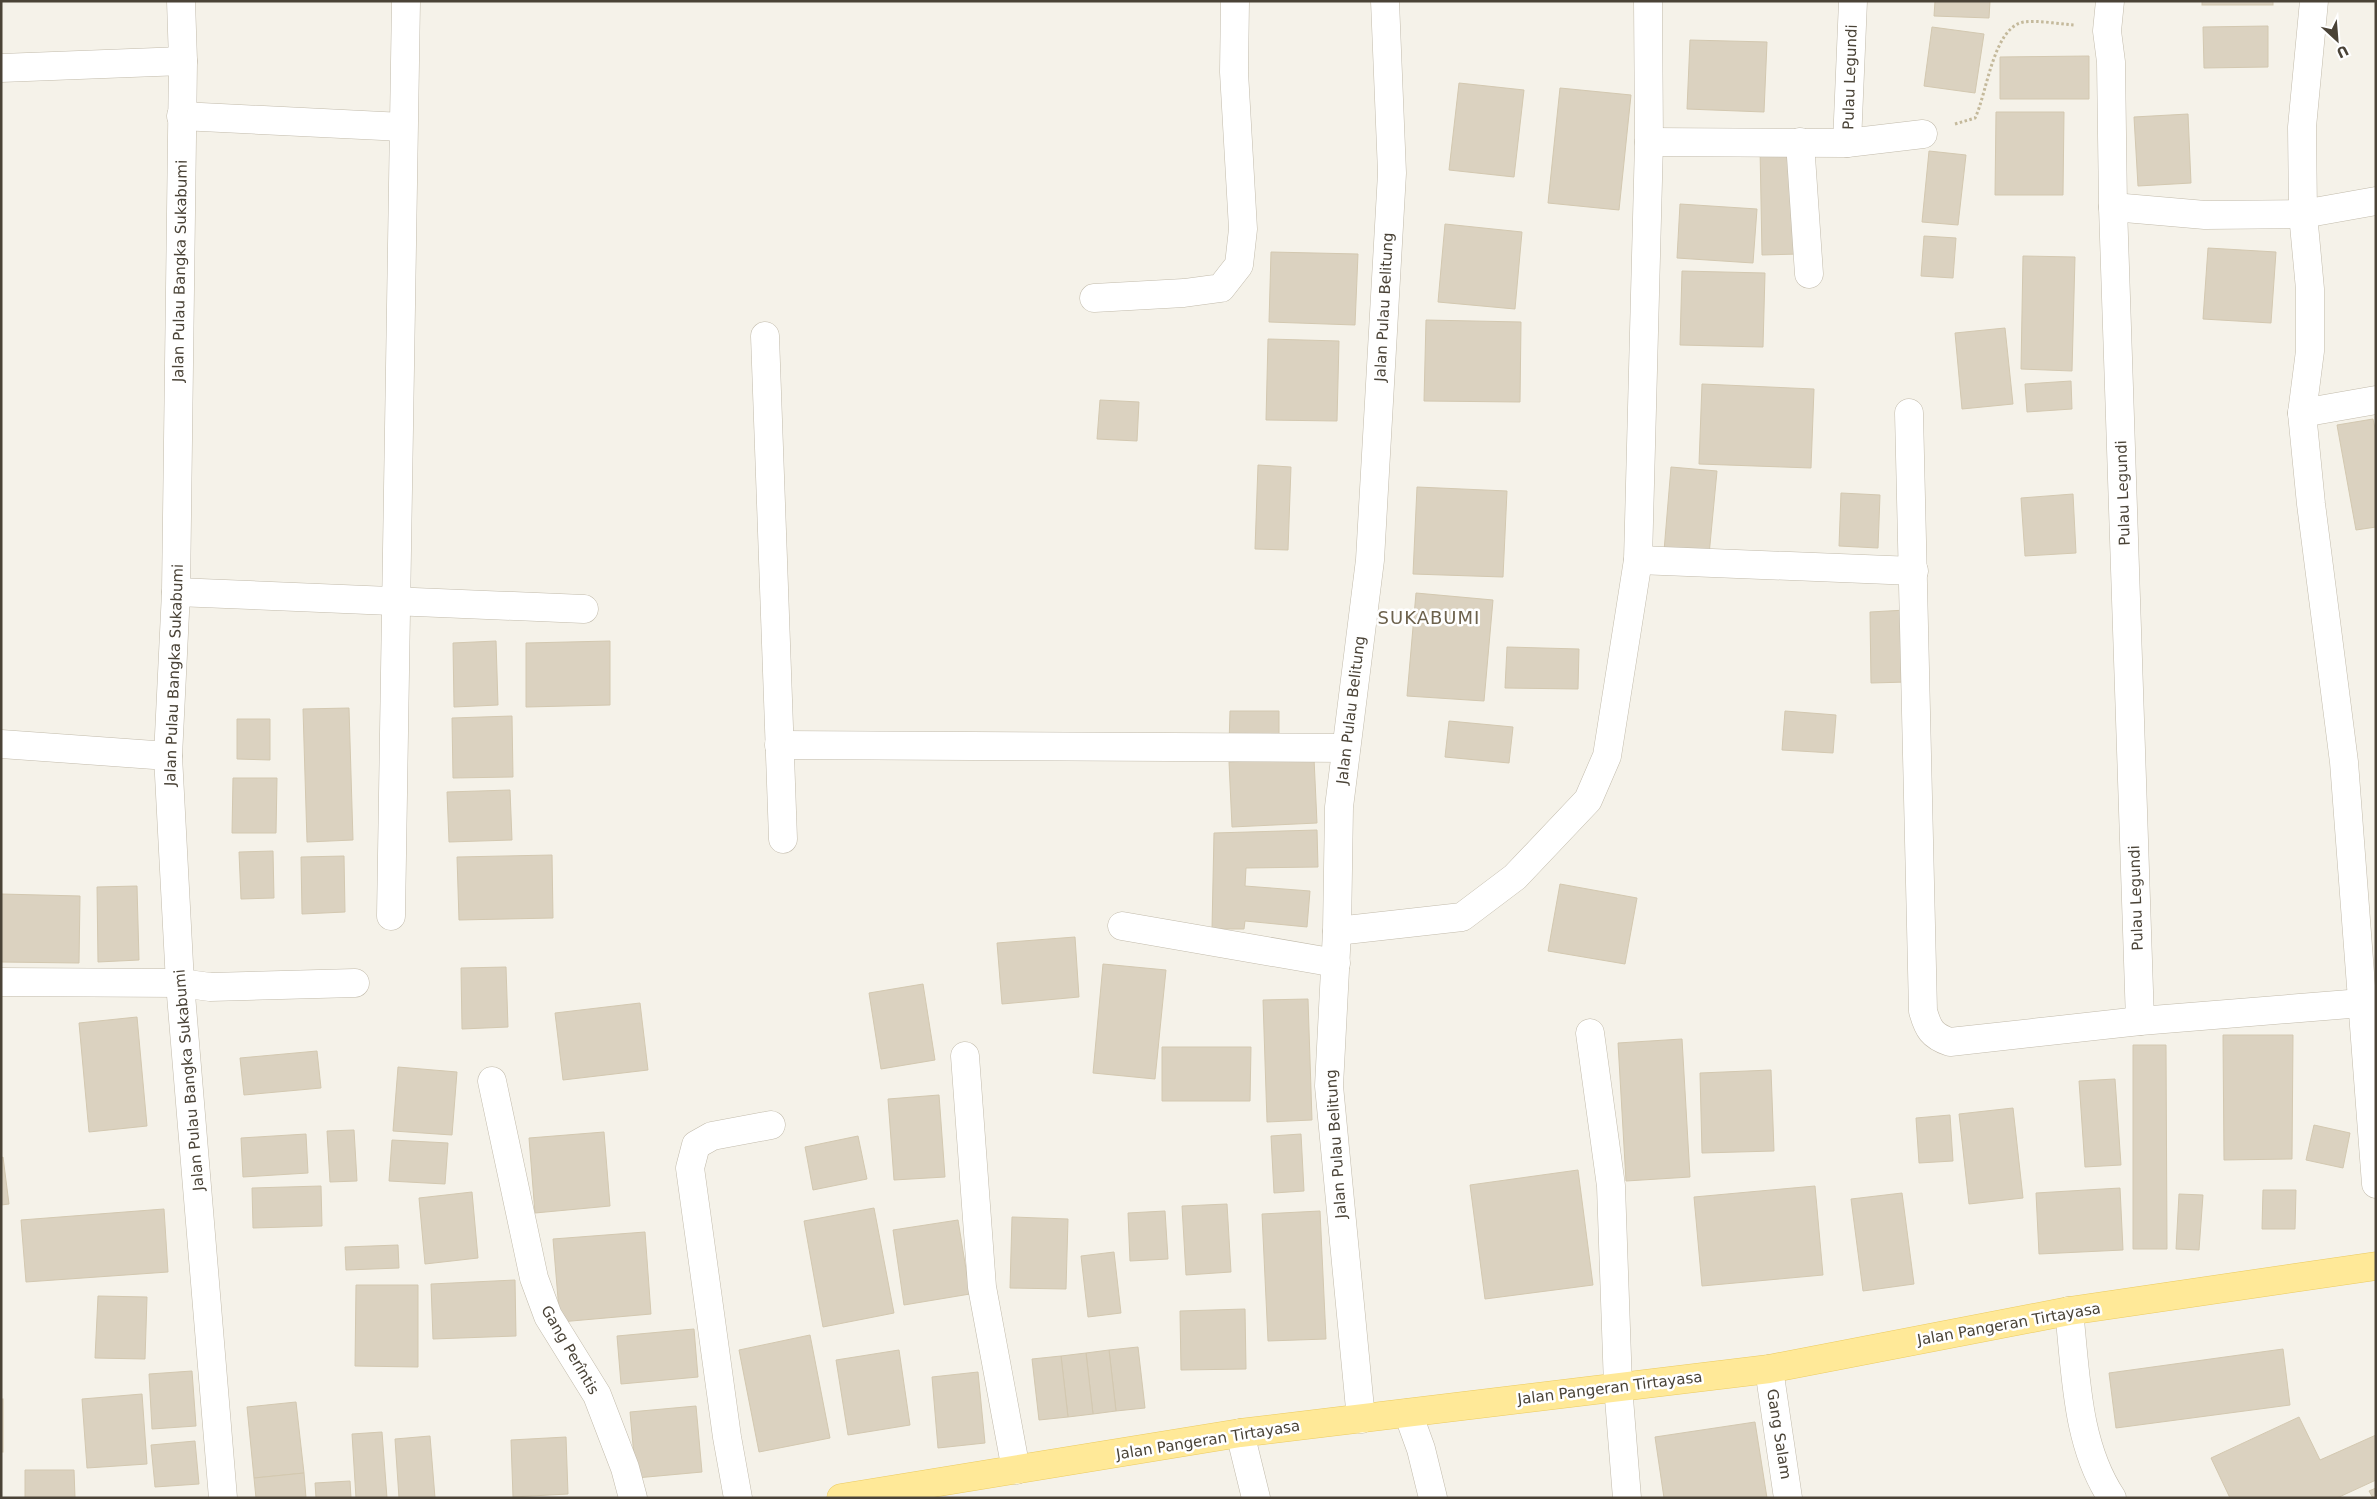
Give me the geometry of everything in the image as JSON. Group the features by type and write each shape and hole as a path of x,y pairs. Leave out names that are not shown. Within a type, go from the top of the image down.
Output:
{"main road":[{"name":"Jalan Pangeran Tirtayasa","path":"842,1498 1240,1433 1769,1369 2069,1311 2376,1266"}],"street":[{"name":"Jalan Pulau Bangka Sukabumi","path":"181,1 183,61 176,592 168,756 180,984 223,1498"},
{"path":"391,916 406,1"},
{"path":"1094,298 1184,293 1221,288 1239,265 1243,229 1234,72 1235,1"},
{"name":"Jalan Pulau Belitung","path":"1361,1419 1329,1086 1336,963 1339,807 1370,560 1392,172 1384,1"},
{"path":"1337,931 1462,917 1515,877 1588,800 1607,756 1638,560 1649,142 1648,1"},
{"name":"Pulau Legundi","path":"1853,1 1848,143 1923,134"},
{"name":"Pulau Legundi","path":"2110,1 2107,31 2111,62 2140,1021"},
{"path":"2314,1 2302,127 2304,214 2310,289 2310,351 2302,413 2311,504 2344,762 2376,1184"},
{"path":"1,68 183,61"},
{"path":"181,116 403,127"},
{"path":"1649,142 1848,143"},
{"path":"1800,142 1809,274"},
{"path":"2114,206 2205,215 2304,214 2376,201"},
{"path":"765,336 783,839"},
{"path":"2302,413 2376,400"},
{"path":"1909,413 1923,1011 1927,1025 1937,1037 1950,1042 2140,1021 2362,1003"},
{"path":"1638,560 1914,571"},
{"path":"176,592 584,608"},
{"path":"1,744 168,756"},
{"path":"779,746 1346,748"},
{"path":"1122,926 1336,963"},
{"path":"1,982 180,984 210,987 355,983"},
{"path":"1590,1033 1611,1186 1618,1386 1627,1498"},
{"path":"965,1056 982,1287 1016,1470"},
{"name":"Gang Perîntis","path":"492,1081 534,1278 548,1316 597,1395 625,1468 632,1498"},
{"path":"738,1498 727,1437 690,1168 696,1145 712,1136 771,1125"},
{"path":"2069,1311 2078,1397 2089,1451 2112,1498"},
{"name":"Gang Salam","path":"1769,1369 1788,1498"},
{"path":"1408,1413 1433,1498"},
{"path":"1240,1433 1256,1498"}],"path":[{"path":"1923,134 1975,118 1982,104 2000,39 2009,30 2023,22 2089,26 2107,31"}],"building":[{"path":"1935,1 1990,1 1989,18 1934,16"},
{"path":"2202,1 2273,1 2273,5 2202,5"},
{"path":"2268,26 2268,67 2204,68 2203,27"},
{"path":"1932,27 1984,34 1975,93 1924,86"},
{"path":"1690,40 1767,42 1764,112 1687,109"},
{"path":"2089,56 2089,99 2000,99 2000,57"},
{"path":"1459,83 1524,90 1514,177 1449,170"},
{"path":"1560,88 1631,95 1619,210 1548,203"},
{"path":"1996,112 2064,112 2063,195 1995,195"},
{"path":"2188,114 2191,183 2138,186 2134,117"},
{"path":"1797,146 1799,254 1762,255 1760,147"},
{"path":"1929,151 1966,155 1958,225 1922,222"},
{"path":"1680,204 1757,209 1753,263 1677,258"},
{"path":"1445,224 1522,232 1515,309 1438,302"},
{"path":"1924,236 1956,238 1953,278 1921,276"},
{"path":"2208,248 2276,252 2271,323 2203,319"},
{"path":"1271,252 1358,254 1355,325 1269,322"},
{"path":"2023,256 2075,257 2072,371 2021,369"},
{"path":"1682,271 1765,273 1763,347 1680,345"},
{"path":"1426,320 1521,322 1520,402 1424,401"},
{"path":"2005,328 2013,404 1962,409 1955,333"},
{"path":"1268,339 1339,341 1337,421 1266,420"},
{"path":"2071,381 2072,409 2027,412 2025,384"},
{"path":"1702,384 1814,389 1811,468 1699,464"},
{"path":"1100,400 1139,402 1137,441 1097,439"},
{"path":"2373,419 2376,433 2376,527 2356,530 2337,425"},
{"path":"1258,465 1291,467 1288,550 1255,549"},
{"path":"1671,467 1717,471 1709,555 1664,551"},
{"path":"1417,487 1507,491 1503,577 1413,574"},
{"path":"1841,493 1880,495 1878,548 1839,546"},
{"path":"2073,494 2076,553 2025,556 2021,498"},
{"path":"1416,593 1493,600 1484,701 1407,696"},
{"path":"1906,610 1907,682 1871,683 1870,612"},
{"path":"496,641 498,705 454,707 453,643"},
{"path":"610,641 610,705 526,707 526,643"},
{"path":"1507,647 1579,649 1578,689 1505,688"},
{"path":"349,708 353,840 307,842 303,709"},
{"path":"1230,711 1279,711 1279,745 1229,745"},
{"path":"1785,711 1836,715 1833,753 1782,750"},
{"path":"512,716 513,777 453,778 452,718"},
{"path":"237,719 270,719 270,760 237,759"},
{"path":"1449,721 1513,727 1509,763 1445,757"},
{"path":"1314,758 1317,823 1232,827 1229,762"},
{"path":"233,778 277,778 276,833 232,833"},
{"path":"510,790 512,840 449,842 447,792"},
{"path":"1317,830 1318,867 1246,868 1245,886 1310,891 1307,927 1245,921 1244,929 1212,929 1214,833"},
{"path":"273,851 274,898 241,899 239,852"},
{"path":"552,855 553,918 459,920 457,857"},
{"path":"344,856 345,912 302,914 301,857"},
{"path":"1560,884 1637,898 1625,964 1548,951"},
{"path":"137,886 139,960 98,962 97,887"},
{"path":"1,894 80,896 79,963 1,962"},
{"path":"1075,937 1079,997 1002,1004 997,943"},
{"path":"1103,964 1166,970 1155,1079 1093,1073"},
{"path":"506,967 508,1027 462,1029 461,968"},
{"path":"923,984 935,1060 881,1069 869,993"},
{"path":"1308,999 1312,1120 1267,1122 1263,1000"},
{"path":"640,1003 648,1070 563,1080 555,1013"},
{"path":"137,1017 147,1126 89,1132 79,1023"},
{"path":"2223,1035 2293,1035 2292,1159 2224,1160"},
{"path":"1682,1039 1690,1177 1626,1181 1618,1043"},
{"path":"2133,1045 2166,1045 2167,1249 2133,1249"},
{"path":"1162,1047 1251,1047 1250,1101 1162,1101"},
{"path":"317,1051 321,1088 244,1095 240,1058"},
{"path":"398,1067 457,1072 452,1135 393,1131"},
{"path":"1771,1070 1774,1151 1702,1153 1700,1073"},
{"path":"2115,1079 2121,1165 2085,1167 2079,1081"},
{"path":"939,1095 945,1177 894,1180 888,1099"},
{"path":"2013,1108 2023,1198 1969,1204 1959,1114"},
{"path":"1950,1115 1953,1161 1919,1163 1916,1118"},
{"path":"2314,1125 2350,1133 2343,1168 2306,1160"},
{"path":"354,1130 357,1181 330,1182 327,1131"},
{"path":"604,1132 610,1206 535,1213 529,1138"},
{"path":"306,1134 308,1173 243,1177 241,1138"},
{"path":"1301,1134 1304,1191 1274,1193 1271,1136"},
{"path":"858,1136 867,1179 813,1190 805,1147"},
{"path":"392,1140 448,1143 445,1184 389,1181"},
{"path":"3,1157 9,1204 1,1205 1,1158"},
{"path":"1578,1170 1593,1285 1485,1299 1470,1185"},
{"path":"321,1186 322,1226 253,1228 252,1188"},
{"path":"1815,1186 1823,1275 1702,1286 1694,1197"},
{"path":"2120,1188 2123,1250 2039,1254 2036,1193"},
{"path":"2263,1190 2296,1190 2295,1229 2262,1229"},
{"path":"472,1192 478,1258 425,1264 419,1198"},
{"path":"1902,1193 1914,1284 1863,1291 1851,1199"},
{"path":"2179,1194 2203,1195 2199,1250 2176,1249"},
{"path":"1227,1204 1231,1272 1186,1275 1182,1206"},
{"path":"874,1208 894,1313 823,1327 804,1221"},
{"path":"164,1209 168,1272 26,1282 21,1220"},
{"path":"1165,1211 1168,1259 1130,1261 1128,1213"},
{"path":"1320,1211 1326,1339 1268,1341 1262,1214"},
{"path":"1012,1217 1068,1219 1066,1289 1010,1288"},
{"path":"958,1220 970,1294 904,1305 893,1230"},
{"path":"645,1232 651,1314 560,1322 553,1239"},
{"path":"398,1245 399,1268 346,1270 345,1247"},
{"path":"1114,1252 1121,1313 1088,1317 1081,1256"},
{"path":"515,1280 516,1336 433,1339 431,1284"},
{"path":"356,1285 418,1285 418,1367 355,1366"},
{"path":"98,1296 147,1297 145,1359 95,1358"},
{"path":"1245,1309 1246,1369 1181,1370 1180,1311"},
{"path":"694,1329 698,1377 621,1384 617,1336"},
{"path":"810,1335 830,1438 759,1452 739,1350"},
{"path":"1138,1347 1145,1408 1116,1411 1109,1350"},
{"path":"2283,1349 2290,1405 2116,1428 2109,1373"},
{"path":"899,1350 910,1425 848,1435 836,1360"},
{"path":"1109,1350 1116,1411 1093,1414 1086,1353"},
{"path":"1086,1353 1093,1414 1068,1417 1061,1356"},
{"path":"1061,1356 1068,1417 1039,1420 1032,1359"},
{"path":"192,1371 196,1426 152,1429 149,1374"},
{"path":"978,1372 985,1443 938,1448 932,1377"},
{"path":"142,1394 147,1464 87,1468 82,1399"},
{"path":"1,1399 3,1399 3,1452 1,1452"},
{"path":"296,1402 304,1473 254,1478 247,1407"},
{"path":"696,1406 702,1472 636,1478 630,1412"},
{"path":"2299,1417 2320,1460 2376,1435 2376,1480 2337,1498 2230,1498 2211,1458"},
{"path":"1755,1422 1767,1498 1664,1498 1655,1437"},
{"path":"382,1432 387,1498 356,1498 352,1434"},
{"path":"430,1436 435,1498 399,1498 395,1439"},
{"path":"566,1437 568,1494 513,1497 511,1440"},
{"path":"195,1441 199,1484 155,1487 151,1445"},
{"path":"25,1470 74,1470 75,1498 25,1498"},
{"path":"304,1473 306,1498 256,1498 254,1478"},
{"path":"350,1481 351,1498 316,1498 315,1483"},
{"path":"2376,1488 2376,1498 2373,1498 2369,1491"}],"district":[{"name":"SUKABUMI","path":"1429,617"}]}
